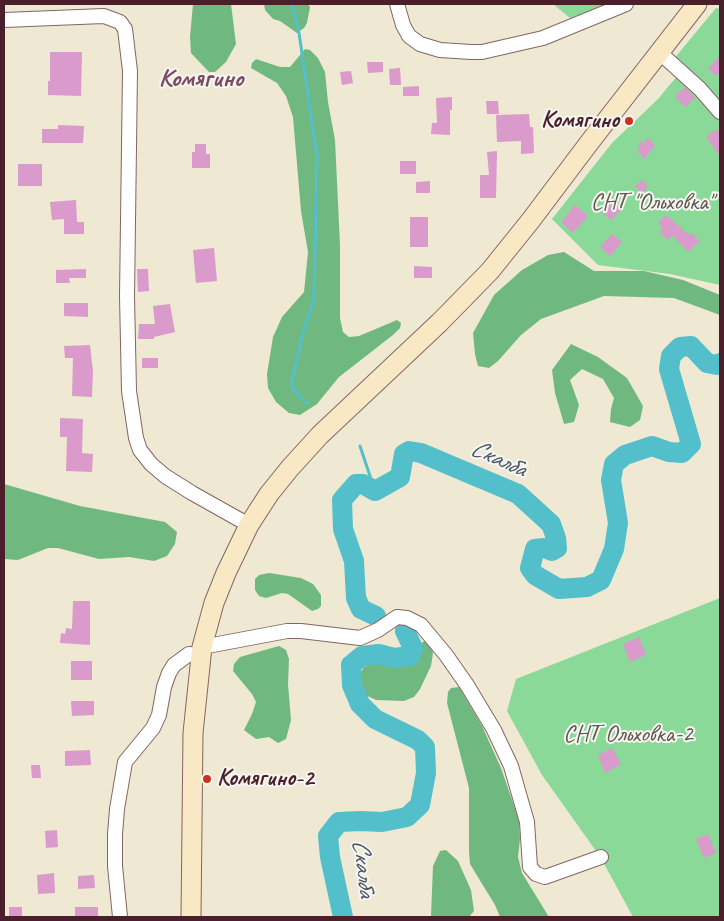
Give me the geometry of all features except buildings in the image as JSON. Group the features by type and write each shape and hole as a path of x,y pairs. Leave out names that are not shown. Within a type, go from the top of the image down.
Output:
{"street":[{"path":"397,4 404,26 410,36 420,44 440,50 471,52 482,52 543,38 626,4"},
{"path":"191,917 193,733 202,651 214,603 249,525 274,488 320,436 439,323 490,271 697,4"},
{"path":"4,20 104,16 120,22 125,29 130,71 127,296 129,391 136,438 140,450 151,464 165,476 249,525"},
{"path":"659,52 700,89 720,112"},
{"path":"120,917 115,866 115,834 125,762 154,728 159,715 164,687 174,664 189,654 287,630 301,630 360,638 378,630 397,617 407,618 421,625 452,662 494,730 511,766 527,822 530,867 536,874 544,877 602,858"}],"green space":[{"path":"193,4 231,4 236,44 226,62 215,72 209,72 191,53 190,37"},
{"path":"264,4 308,4 310,7 307,23 297,33 280,21 273,19 265,10"},
{"path":"553,4 609,4 570,18"},
{"name":"СНТ \"Ольховка\"","path":"716,8 720,9 720,285 670,274 598,265 552,219 612,143 658,99 678,75 673,60"},
{"path":"305,49 310,50 318,58 325,72 335,140 340,245 340,318 343,332 349,337 359,336 397,320 401,323 400,328 393,335 339,377 317,404 300,415 289,413 276,402 268,388 267,374 273,337 282,317 304,292 308,252 301,211 293,117 286,96 277,83 251,68 252,63 256,59 280,67 290,67"},
{"path":"564,252 594,271 644,271 683,280 720,295 720,315 674,298 604,296 541,319 521,335 498,361 489,368 478,366 473,333 494,295 522,270 548,255"},
{"path":"571,344 598,357 627,378 643,406 640,420 630,427 610,422 614,398 603,379 582,369 570,380 579,405 574,422 564,424 555,393 552,370"},
{"path":"4,484 80,506 165,522 177,532 175,544 167,556 154,561 129,557 99,559 58,548 48,548 18,560 4,559"},
{"path":"269,573 301,578 313,584 321,595 321,606 312,611 288,594 282,593 266,598 259,596 255,590 255,579 259,575"},
{"name":"СНТ Ольховка-2","path":"720,598 720,917 633,917 601,858 542,775 507,711 516,679"},
{"path":"425,641 431,647 433,653 431,666 414,697 404,701 376,700 363,694 358,685 359,675 364,667 381,661 405,664 413,661 417,656 419,644"},
{"path":"279,646 286,650 289,659 288,684 291,720 286,739 278,743 269,737 256,739 244,730 256,702 252,694 233,671 234,664 240,657"},
{"path":"459,687 482,726 501,768 519,820 520,839 518,857 522,873 549,917 500,917 495,905 470,864 469,788 447,703 448,692 451,688"},
{"path":"446,850 458,861 471,890 474,911 469,917 431,917 433,866 440,851"}],"waterway":[{"path":"291,4 298,26 317,157 314,300 304,329 292,381 294,391 308,404"},
{"name":"Скалба","path":"376,616 361,609 356,598 354,561 343,529 342,500 356,484 363,484 375,491 400,477 404,454 409,451 421,453 518,494 551,524 556,538 557,548 552,551 544,548 535,549 530,568 535,575 559,589 587,587 601,580 614,549 618,523 611,480 614,464 625,455 652,446 669,452 682,453 691,444 669,369 671,356 680,347 691,346 707,363 717,365 720,363"},
{"path":"360,446 375,491"},
{"name":"Скалба","path":"343,917 330,857 328,836 339,822 382,822 407,817 420,805 426,773 425,747 418,740 375,719 360,704 352,685 351,665 362,656 379,654 394,658 410,656 413,648 405,631"}],"place":[{"name":"Комягино","path":"629,121"},
{"name":"Комягино-2","path":"207,779"}],"district":[{"name":"Комягино","path":"201,79"}]}
